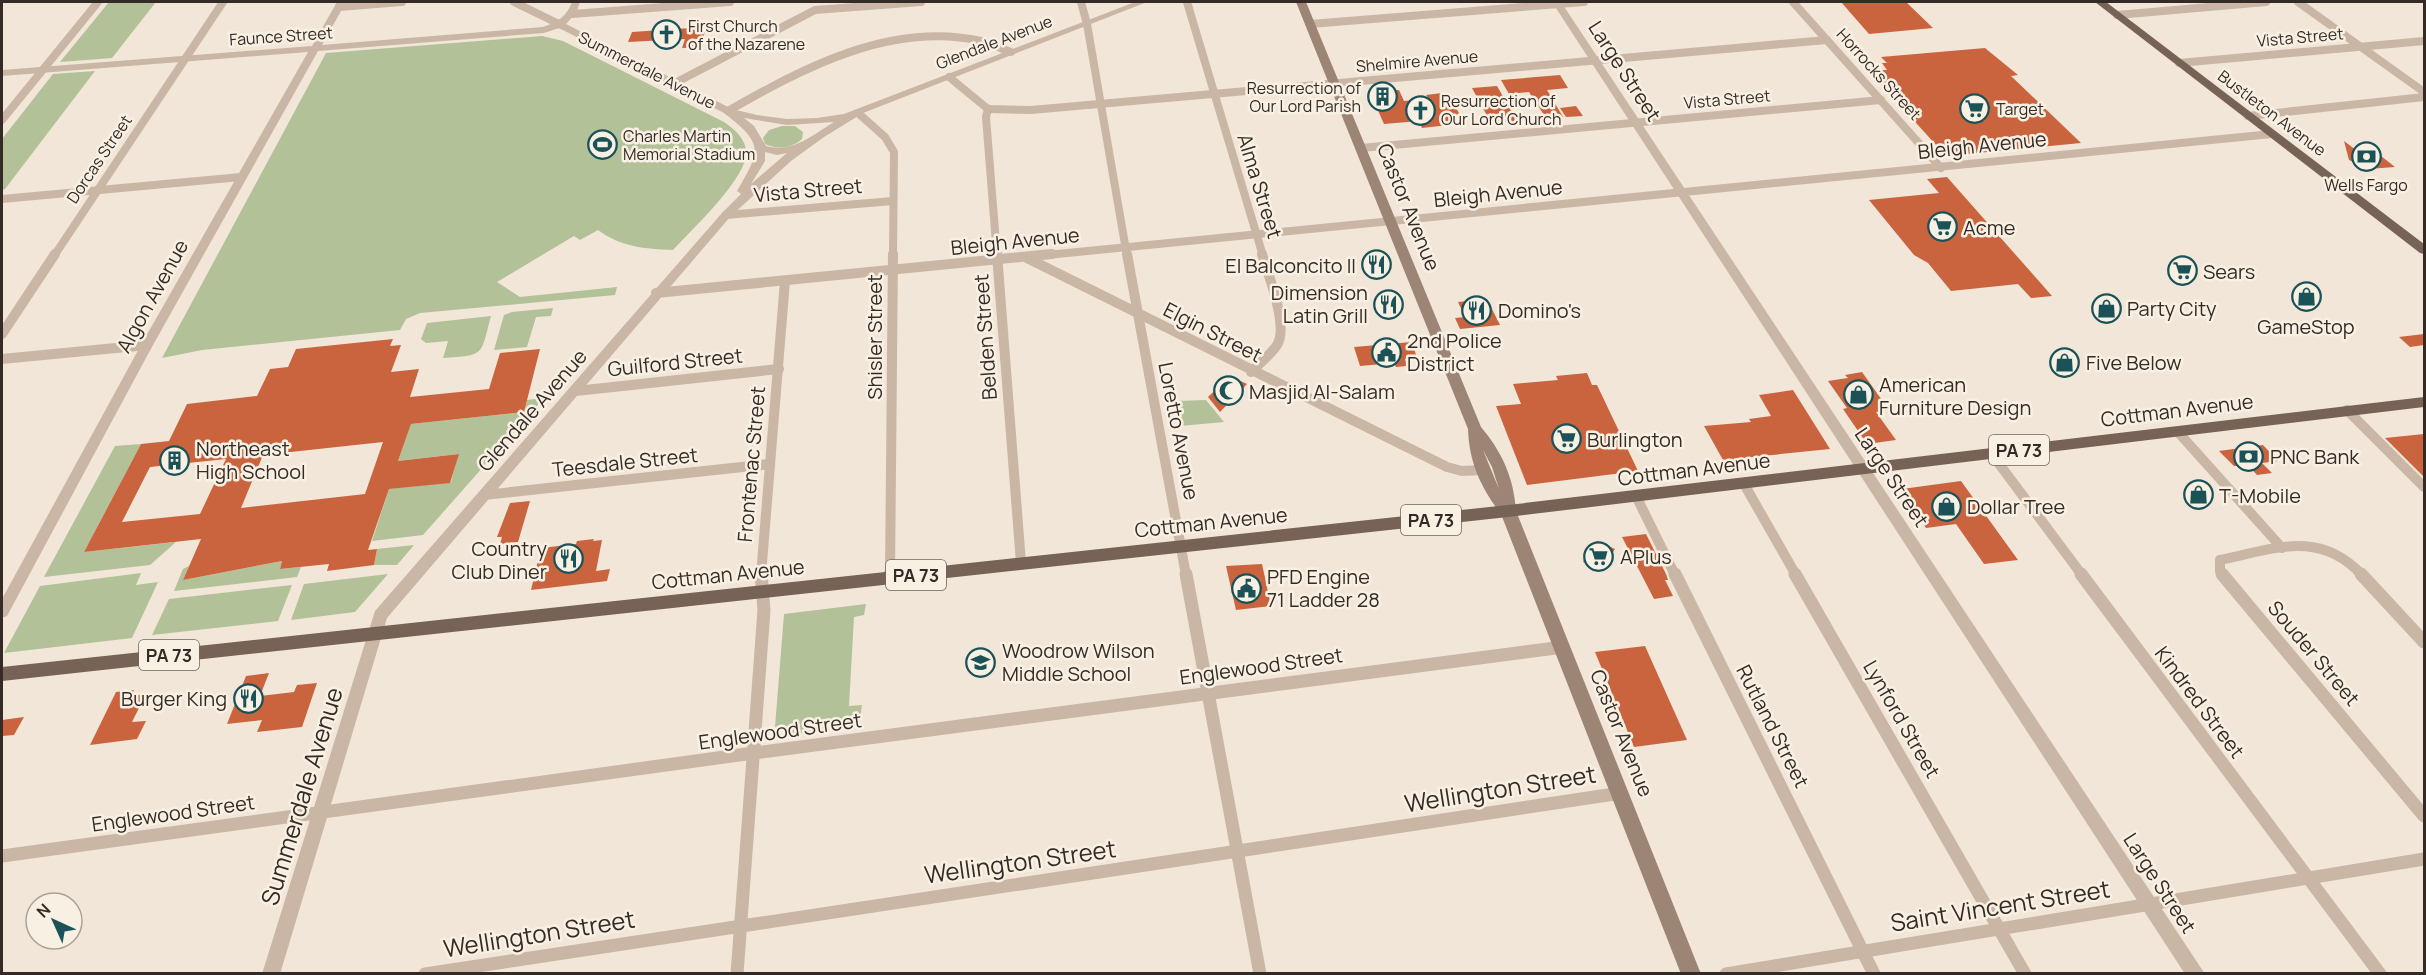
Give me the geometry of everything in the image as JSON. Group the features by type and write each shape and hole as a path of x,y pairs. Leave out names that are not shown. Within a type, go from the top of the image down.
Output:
{"main road":[{"name":"Castor Avenue","path":"1301,2 1475,429 1492,449 1508,489 1508,511"},
{"name":"Bustleton Avenue","path":"2100,2 2424,250"},
{"name":"Cottman Avenue","path":"2,674 1508,511 2424,402"},
{"name":"Castor Avenue","path":"1475,429 1476,451 1492,491 1508,511 1691,974"}],"street":[{"path":"2,120 98,2"},
{"name":"Dorcas Street","path":"2,334 223,2"},
{"path":"340,4 402,2"},
{"path":"514,2 561,25"},
{"name":"Summerdale Avenue","path":"576,2 572,14 561,25 728,111 750,128 759,145"},
{"path":"572,14 730,2"},
{"path":"675,83 814,6 921,2"},
{"name":"Loretto Avenue","path":"1081,2 1087,24 1137,314 1210,692 1260,974"},
{"name":"Glendale Avenue","path":"726,215 757,168 760,161 758,137 763,130 790,122 829,120 858,113 1142,2"},
{"name":"Alma Street","path":"1187,2 1274,293 1280,338 1274,349 1251,372"},
{"path":"1310,24 1584,2"},
{"name":"Horrocks Street","path":"1793,2 1941,168"},
{"path":"2117,15 2266,2"},
{"path":"2298,2 2424,94"},
{"name":"Large Street","path":"1557,3 2196,974"},
{"name":"Algon Avenue","path":"2,612 147,345 340,4"},
{"name":"Faunce Street","path":"2,73 544,30 561,25"},
{"path":"728,111 804,69 874,46 905,40 960,38 983,42 1011,52"},
{"name":"Shelmire Avenue","path":"988,109 1031,110 1827,40"},
{"name":"Vista Street","path":"2179,63 2424,41"},
{"path":"949,77 988,109"},
{"path":"2248,116 2424,94"},
{"name":"Vista Street","path":"1361,148 1881,100"},
{"name":"Belden Street","path":"988,109 986,117 1021,563"},
{"name":"Summerdale Avenue","path":"728,111 753,119 790,122"},
{"name":"Glendale Avenue","path":"373,633 380,615 576,391 656,293 726,215 772,170 803,146 858,113"},
{"name":"Shisler Street","path":"858,113 892,145 894,152 890,577"},
{"path":"759,145 777,152 803,146 811,136 810,130 804,125 790,122"},
{"name":"Bleigh Avenue","path":"656,293 2272,134"},
{"path":"2,199 241,177"},
{"name":"Vista Street","path":"726,215 893,201"},
{"name":"Elgin Street","path":"1027,258 1251,372 1446,467 1462,471 1484,470"},
{"name":"Frontenac Street","path":"737,974 764,610 761,573 785,281"},
{"path":"2,359 147,345"},
{"name":"Guilford Street","path":"576,391 779,369"},
{"path":"2347,410 2424,487"},
{"path":"2178,432 2282,548 2317,546 2350,562 2424,642"},
{"name":"Kindred Street","path":"1991,453 2380,974"},
{"name":"Teesdale Street","path":"484,495 770,464"},
{"name":"Lynford Street","path":"1744,484 2025,974"},
{"name":"Rutland Street","path":"1636,496 1874,974"},
{"name":"Souder Street","path":"2282,548 2220,560 2220,571 2424,816"},
{"name":"Summerdale Avenue","path":"271,974 365,671 373,633"},
{"name":"Englewood Street","path":"2,856 754,753 1563,647"},
{"name":"Wellington Street","path":"425,974 1621,793"},
{"name":"Saint Vincent Street","path":"1726,974 2424,859"}],"green space":[{"path":"109,2 156,2 112,58 60,62"},
{"path":"542,36 563,41 724,122 741,137 746,150 745,161 739,174 718,202 673,250 624,244 598,230 580,240 574,236 497,282 520,297 617,287 615,295 420,313 406,319 400,330 202,350 162,358 326,53"},
{"path":"95,71 2,190 2,139 53,74"},
{"path":"782,126 795,126 803,132 802,139 785,147 765,144 763,138 769,130"},
{"path":"553,308 551,316 536,317 527,347 494,350 504,315 512,312"},
{"path":"491,316 482,346 474,354 443,358 448,341 426,343 421,339 427,323"},
{"path":"544,398 423,535 372,541 389,489 451,482 458,454 398,461 411,424 524,412 527,400"},
{"path":"1206,400 1224,422 1180,426 1176,401"},
{"path":"141,444 84,552 176,542 150,565 44,577 115,446"},
{"path":"414,545 397,565 374,565 377,549"},
{"path":"282,561 280,569 301,567 297,577 174,591 183,569 189,566 183,580"},
{"path":"141,573 136,585 158,582 132,638 4,653 40,586"},
{"path":"388,574 355,612 291,620 304,584"},
{"path":"292,585 278,621 152,635 169,599"},
{"path":"866,604 864,615 854,617 849,706 862,705 859,725 786,735 784,729 775,727 784,614"}],"building":[{"path":"1841,2 1906,2 1933,28 1869,34"},
{"name":"First Church of the Nazarene","path":"706,27 701,47 682,48 685,39 628,42 632,32"},
{"name":"Target","path":"1985,48 2018,75 2011,76 2081,143 1946,156 1869,71 1887,70 1882,63 1887,63 1881,57"},
{"path":"1560,75 1568,88 1547,90 1563,117 1546,118 1529,92 1509,94 1501,80"},
{"path":"1497,86 1517,121 1491,123 1472,88"},
{"name":"Resurrection of Our Lord Church","path":"1394,87 1395,90 1399,90 1404,101 1429,99 1426,95 1442,93 1449,105 1456,108 1459,113 1455,117 1457,124 1422,128 1419,121 1384,124 1369,90"},
{"path":"1576,106 1583,116 1566,117 1560,108"},
{"name":"Wells Fargo","path":"2344,141 2360,153 2376,152 2395,167 2368,169 2349,160"},
{"name":"Acme","path":"1947,177 2052,296 2031,298 2018,284 1951,291 1928,263 1914,255 1869,200 1939,193 1927,179"},
{"name":"Domino's","path":"1487,299 1500,325 1460,329 1455,318 1465,317 1458,302"},
{"path":"2424,334 2424,345 2410,347 2399,337"},
{"name":"Northeast High School","path":"393,339 390,346 401,345 391,372 419,369 410,397 489,389 500,353 540,349 524,412 411,424 398,461 459,454 450,483 389,489 368,550 377,549 374,565 327,571 329,564 280,569 282,561 183,580 201,539 84,552 141,444 169,441 187,404 257,396 270,369 288,367 296,349","holes":["383,442 365,494 241,508 263,455","226,459 200,514 122,522 150,467"]},
{"name":"2nd Police District","path":"1412,342 1417,358 1405,359 1407,366 1396,367 1394,363 1360,366 1354,347"},
{"name":"American Furniture Design","path":"1862,372 1889,410 1876,412 1896,440 1867,444 1843,409 1847,408 1828,381 1848,378 1845,375"},
{"name":"Burlington","path":"1587,373 1592,385 1597,385 1638,471 1527,485 1496,406 1521,404 1513,384 1558,380 1556,376"},
{"name":"Masjid Al-Salam","path":"1230,376 1247,384 1220,412 1208,397"},
{"path":"1793,390 1830,449 1723,460 1704,426 1751,422 1749,419 1771,416 1759,395"},
{"path":"2424,434 2424,477 2385,438"},
{"name":"PNC Bank","path":"2263,445 2278,461 2262,463 2272,473 2257,475 2248,465 2234,466 2219,451"},
{"name":"Dollar Tree","path":"1961,481 2018,560 1984,564 1956,524 1926,528 1902,489"},
{"path":"530,501 518,542 500,544 502,537 497,537 510,503"},
{"path":"1646,534 1666,574 1668,580 1665,580 1673,596 1654,599 1622,537"},
{"name":"Country Club Diner","path":"594,539 593,541 602,540 596,571 610,569 607,581 531,590 541,548 576,544 577,541"},
{"name":"APlus","path":"1597,541 1615,549 1601,570 1583,562"},
{"name":"PFD Engine 71 Ladder 28","path":"1262,564 1271,606 1236,610 1226,566"},
{"path":"1645,646 1687,740 1634,747 1595,652"},
{"path":"269,673 260,696 294,692 297,685 317,683 302,727 257,732 262,720 227,724 246,676"},
{"path":"134,690 131,696 146,694 132,722 146,721 137,739 90,745 116,692"},
{"path":"24,717 14,735 2,736 2,720"}],"place":[{"name":"First Church of the Nazarene","path":"667,35"},
{"name":"Resurrection of Our Lord Parish","path":"1382,97"},
{"name":"Target","path":"1975,109"},
{"name":"Resurrection of Our Lord Church","path":"1420,110"},
{"name":"Charles Martin Memorial Stadium","path":"602,145"},
{"name":"Wells Fargo","path":"2366,157"},
{"name":"Acme","path":"1942,227"},
{"name":"El Balconcito II","path":"1377,265"},
{"name":"Sears","path":"2182,271"},
{"name":"GameStop","path":"2306,296"},
{"name":"Dimension Latin Grill","path":"1389,304"},
{"name":"Party City","path":"2106,308"},
{"name":"Domino's","path":"1477,310"},
{"name":"2nd Police District","path":"1386,352"},
{"name":"Five Below","path":"2065,362"},
{"name":"Masjid Al-Salam","path":"1228,391"},
{"name":"American Furniture Design","path":"1858,395"},
{"name":"Burlington","path":"1566,439"},
{"name":"PNC Bank","path":"2249,456"},
{"name":"Northeast High School","path":"175,460"},
{"name":"T-Mobile","path":"2198,495"},
{"name":"Dollar Tree","path":"1946,506"},
{"name":"APlus","path":"1599,556"},
{"name":"Country Club Diner","path":"568,559"},
{"name":"PFD Engine 71 Ladder 28","path":"1246,588"},
{"name":"Woodrow Wilson Middle School","path":"981,662"},
{"name":"Burger King","path":"248,698"}]}
